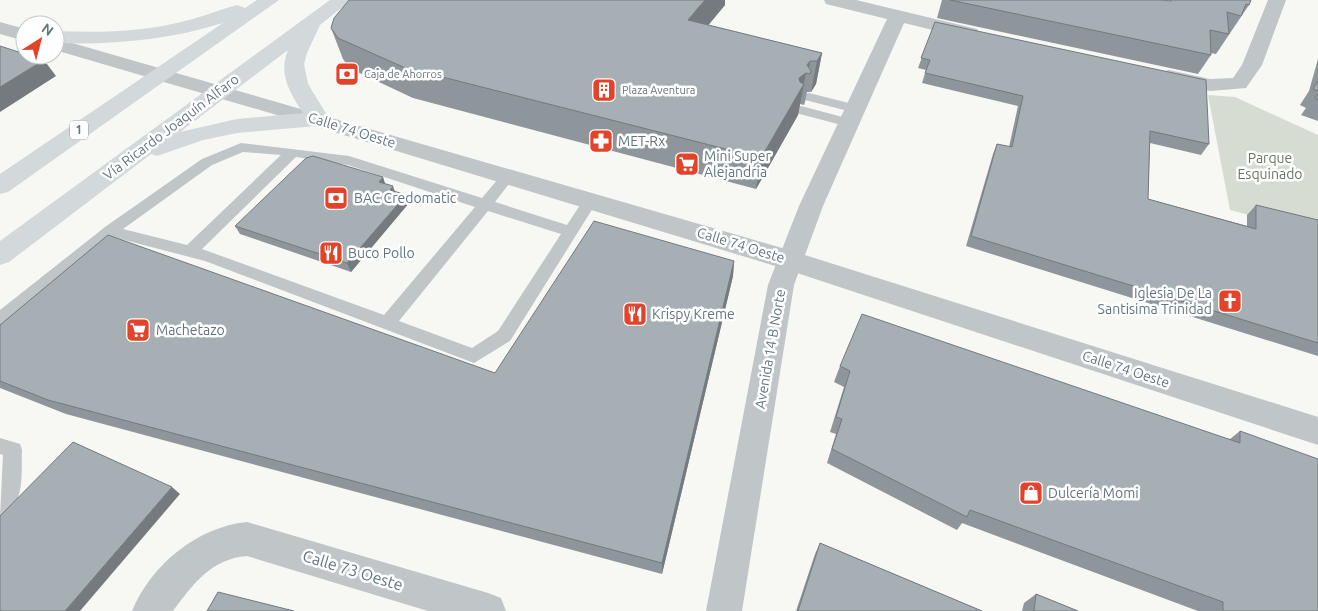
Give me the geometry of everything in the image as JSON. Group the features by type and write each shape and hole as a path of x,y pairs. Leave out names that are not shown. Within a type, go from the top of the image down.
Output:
{"main road":[{"path":"65,37 112,38 160,32 210,22 266,0"},
{"name":"1","path":"0,186 159,74 270,0"},
{"name":"Vía Ricardo Joaquín Alfaro","path":"0,255 342,0"},
{"path":"315,20 296,50 294,70 299,90 319,120"},
{"path":"124,161 174,141 226,126 254,122 319,120"}],"street":[{"path":"833,0 897,17 992,37"},
{"path":"1153,72 1210,85 1239,84 1252,65 1277,0"},
{"name":"Avenida 14 B Norte","path":"724,611 782,285 789,260 897,17"},
{"path":"0,28 15,32"},
{"name":"Calle 74 Oeste","path":"65,47 591,200 789,260 1318,431"},
{"name":"Calle 73 Oeste","path":"150,611 181,572 217,544 232,539 247,539 488,611"}],"lane":[{"path":"808,97 852,116"},
{"path":"801,110 852,116"},
{"path":"0,319 110,231 207,162 241,147 293,152 349,161 571,232"},
{"path":"189,252 293,152"},
{"path":"388,322 508,176"},
{"path":"110,231 208,256 388,322 474,356 504,336 591,200"},
{"path":"0,446 13,450 9,498 0,508"}],"green space":[{"name":"Parque Esquinado","path":"1208,95 1235,97 1318,135 1318,233 1230,210"}],"building":[{"name":"Plaza Aventura","path":"349,0 705,0 688,20 822,53 817,61 810,61 807,65 811,71 810,74 806,73 799,78 800,82 804,84 761,158 403,67 338,38 331,28 334,18"},
{"path":"950,0 1251,0 1249,5 1246,4 1241,16 1227,12 1229,34 1210,30 1211,55"},
{"path":"935,22 1206,80 1209,144 1150,131 1148,199 1256,229 1256,205 1318,220 1318,343 971,236 997,144 1012,147 1023,96 925,73 930,60 921,58"},
{"path":"0,46 15,51 15,65 36,65 0,87"},
{"path":"1318,81 1318,91 1313,89"},
{"path":"313,156 383,177 379,182 393,186 390,190 406,195 347,263 235,226 306,158"},
{"path":"594,221 734,261 662,563 48,400 0,381 0,325 108,235 495,373"},
{"name":"Dulcería Momi","path":"862,314 1240,443 1240,431 1318,459 1318,611 1223,611 1223,602 970,510 967,517 832,449 842,419 836,417 850,371 840,366"},
{"path":"73,442 172,487 65,611 0,611 0,516"},
{"path":"820,543 982,611 798,611"},
{"path":"218,592 294,611 207,611"},
{"path":"1036,594 1078,611 1034,611"}],"place":[{"name":"Caja de Ahorros","path":"347,74"},
{"name":"Plaza Aventura","path":"604,90"},
{"name":"MET-Rx","path":"601,141"},
{"name":"Mini Super Alejandria","path":"687,164"},
{"name":"BAC Credomatic","path":"336,198"},
{"name":"Buco Pollo","path":"331,253"},
{"name":"Iglesia De La Santisima Trinidad","path":"1230,301"},
{"name":"Krispy Kreme","path":"635,314"},
{"name":"Machetazo","path":"138,330"},
{"name":"Dulcería Momi","path":"1031,493"}]}
